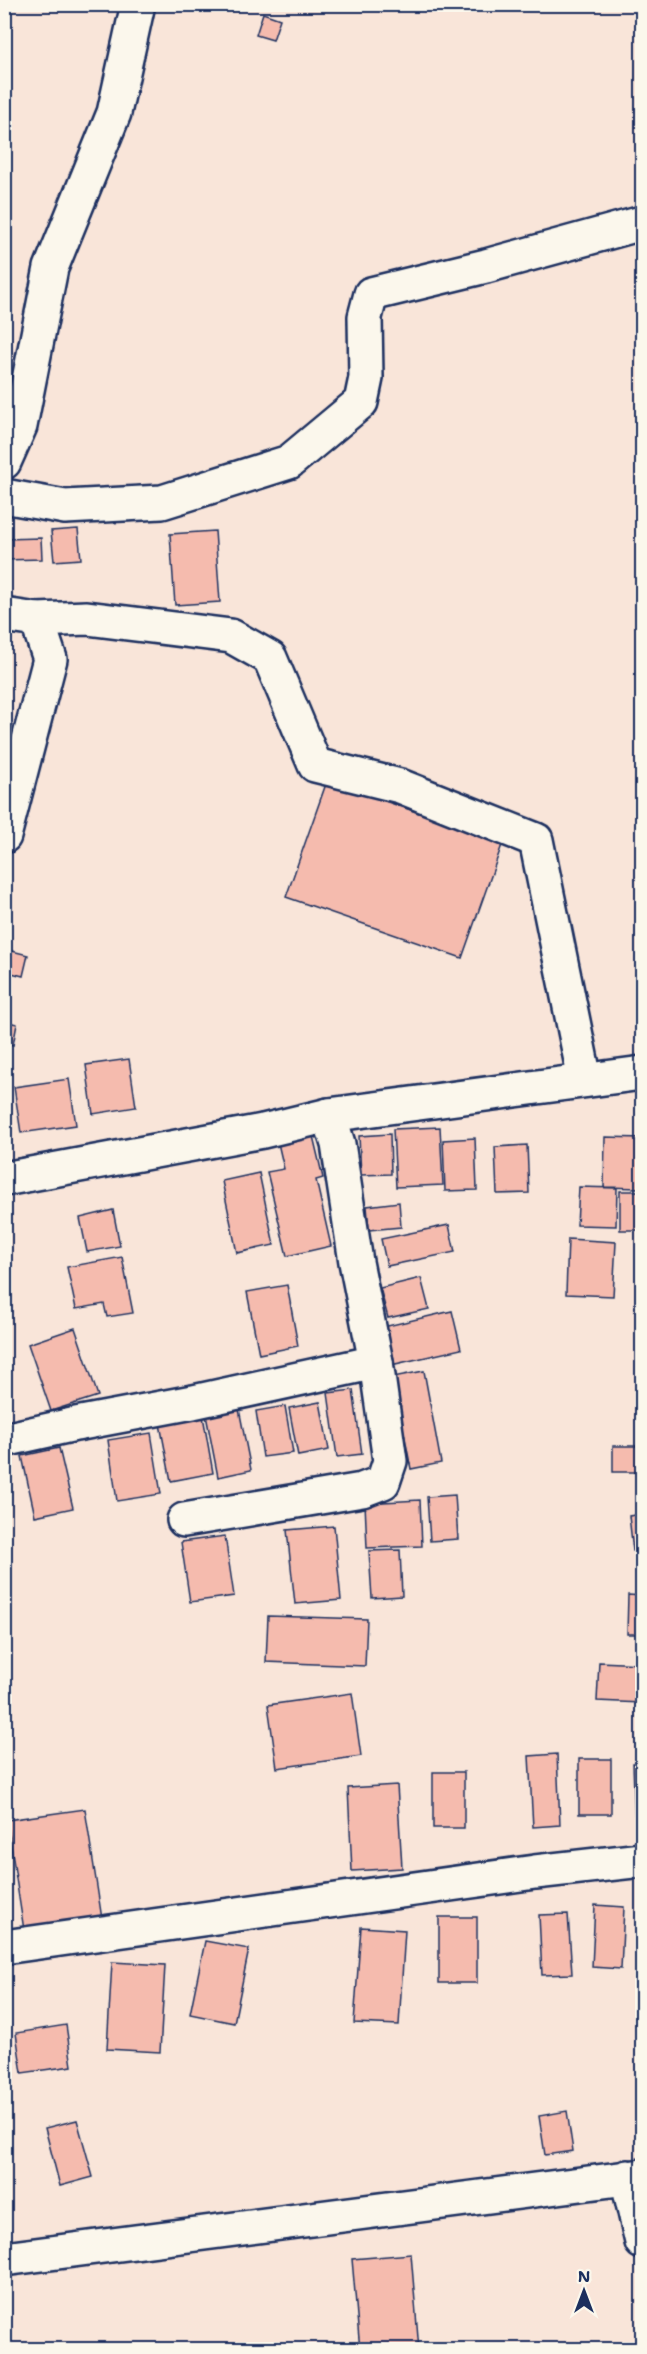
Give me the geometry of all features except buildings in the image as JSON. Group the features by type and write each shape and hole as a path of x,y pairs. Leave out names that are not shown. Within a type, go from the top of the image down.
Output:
{"street":[{"path":"4,462 20,426 51,268 114,113 138,4"},
{"path":"4,495 65,507 162,502 289,462 361,402 366,378 364,317 371,294 486,266 642,223"},
{"path":"4,615 37,620 87,618 231,636 270,658 315,765 400,786 536,840 585,1080"},
{"path":"4,836 50,659 37,620"},
{"path":"4,1179 264,1131 329,1115 642,1073"},
{"path":"184,1520 362,1490 383,1482 390,1461 376,1362 356,1262 338,1144 329,1115"},
{"path":"4,1440 228,1395 376,1362"},
{"path":"4,1947 535,1872 642,1860"},
{"path":"4,2259 635,2176 642,2242"}]}
